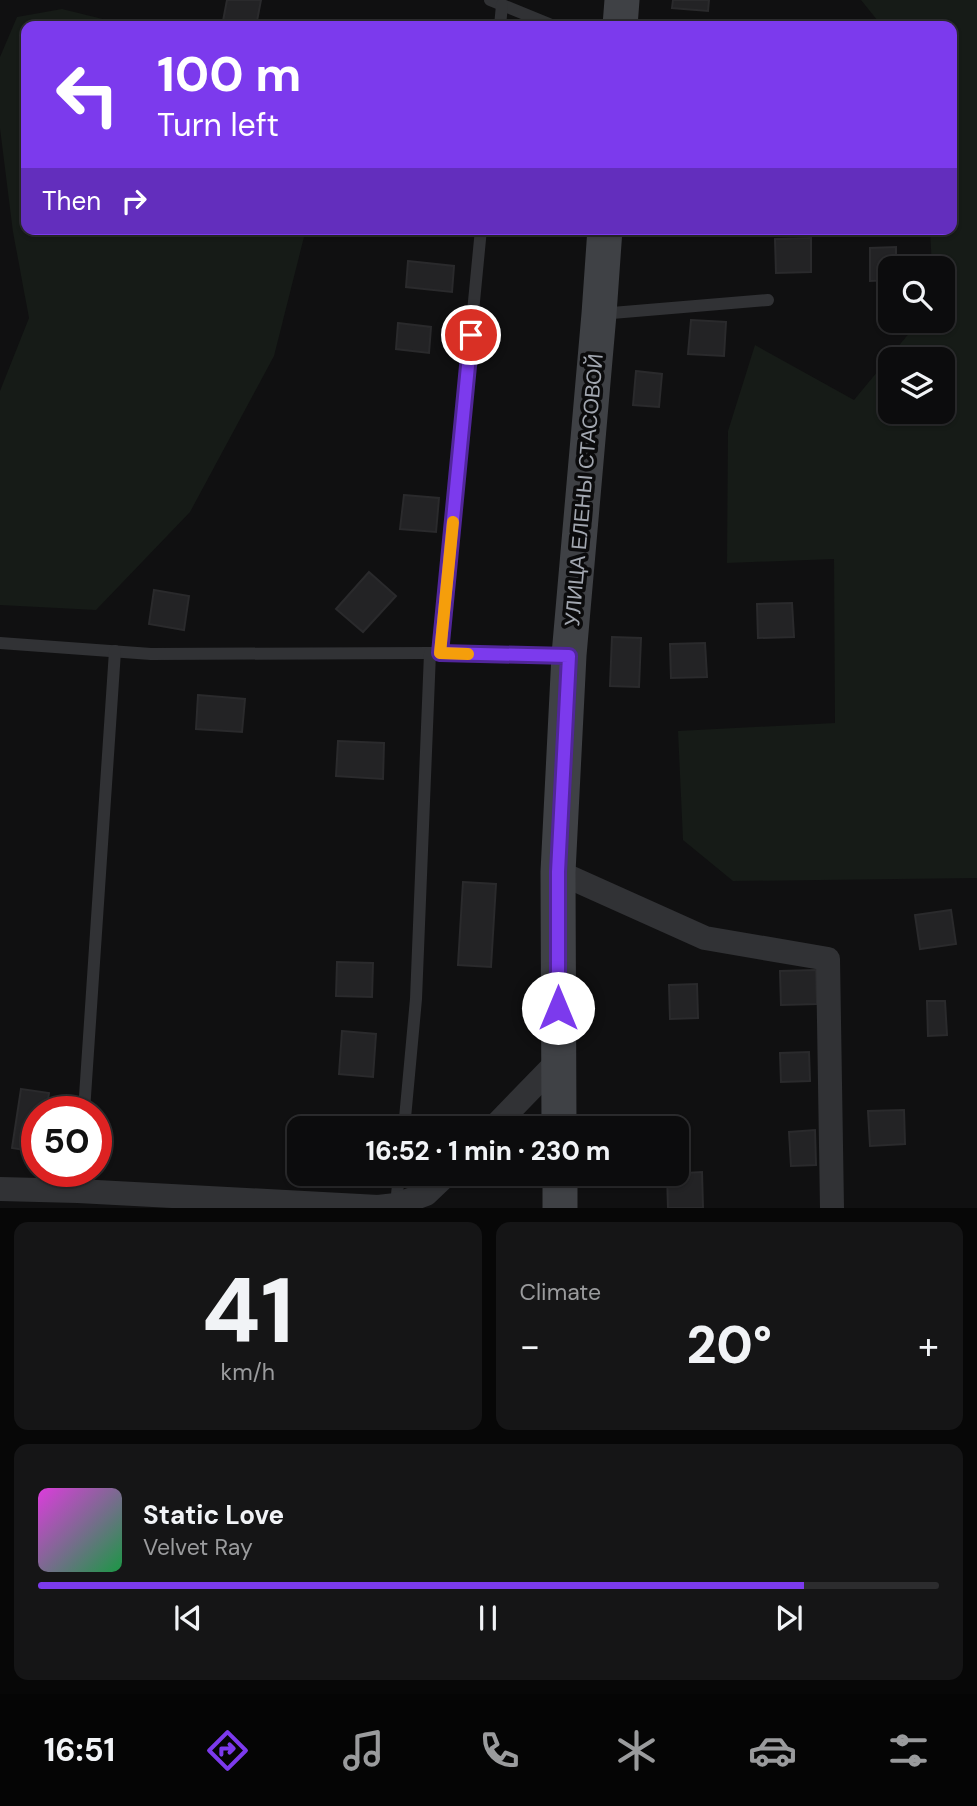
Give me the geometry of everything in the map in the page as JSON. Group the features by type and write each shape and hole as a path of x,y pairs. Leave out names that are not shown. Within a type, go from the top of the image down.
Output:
{"main road":[{"path":"620,21 622,0"},
{"name":"УЛИЦА ЕЛЕНЫ СТАСОВОЙ","path":"559,1116 558,872 569,656 605,235"},
{"path":"560,1186 560,1208"}],"street":[{"path":"558,872 705,938 828,959 832,1208"},
{"path":"505,1116 557,1062"},
{"path":"112,1184 378,1208 397,1205 426,1194 434,1186"},
{"path":"0,1189 21,1187"}],"lane":[{"path":"496,3 499,21"},
{"path":"496,3 541,21"},
{"path":"405,1116 416,999 435,653 480,235"},
{"path":"599,314 768,300"},
{"path":"0,643 151,653 569,656"},
{"path":"84,1096 115,651"},
{"path":"397,1205 398,1186"}],"shaded area":[{"path":"861,0 977,0 977,878 733,881 683,840 678,731 835,723 834,559 727,563 728,431 755,345 854,400 878,371 878,424 955,424 955,347 898,347 909,333 955,333 955,256 931,256 930,235 957,235 957,21 878,21"},
{"path":"62,9 111,21 21,21 21,235 304,235 274,356 190,512 96,610 0,605 0,391 29,318 13,232 0,128 0,57 17,17"}],"building":[{"path":"227,0 261,0 257,21 223,21"},
{"path":"673,0 709,0 708,11 672,8"},
{"path":"811,238 811,272 776,273 775,239"},
{"path":"896,247 896,256 878,256 878,281 870,281 870,248"},
{"path":"408,261 454,266 452,292 406,287"},
{"path":"691,320 726,322 724,356 688,354"},
{"path":"398,323 431,327 429,353 396,349"},
{"path":"636,371 662,374 659,407 633,405"},
{"path":"404,495 439,498 436,532 400,529"},
{"path":"369,572 396,596 363,632 336,609"},
{"path":"154,590 189,596 184,630 149,624"},
{"path":"792,603 794,637 758,638 757,604"},
{"path":"612,637 641,638 639,687 610,686"},
{"path":"705,643 707,677 671,678 670,644"},
{"path":"198,695 245,699 242,732 196,729"},
{"path":"338,741 384,743 383,779 336,776"},
{"path":"463,882 496,884 491,967 458,965"},
{"path":"951,910 956,944 920,949 915,915"},
{"path":"337,962 373,963 372,997 336,996"},
{"path":"816,970 817,1004 781,1005 780,971"},
{"path":"697,984 698,1018 670,1019 669,985"},
{"path":"927,1001 945,1001 947,1035 928,1036"},
{"path":"342,1031 376,1034 373,1077 339,1074"},
{"path":"809,1052 810,1081 781,1082 780,1053"},
{"path":"21,1089 49,1093 48,1096 21,1096 21,1149 12,1148"},
{"path":"904,1110 905,1144 870,1146 868,1111"},
{"path":"815,1130 816,1165 791,1166 789,1132"},
{"path":"702,1172 703,1208 668,1208 667,1186 689,1186 689,1173"}],"slow traffic":[{"path":"453,522 440,653 468,654"}],"route":[{"path":"471,335 440,653 569,656 558,872 558,1008"}]}
